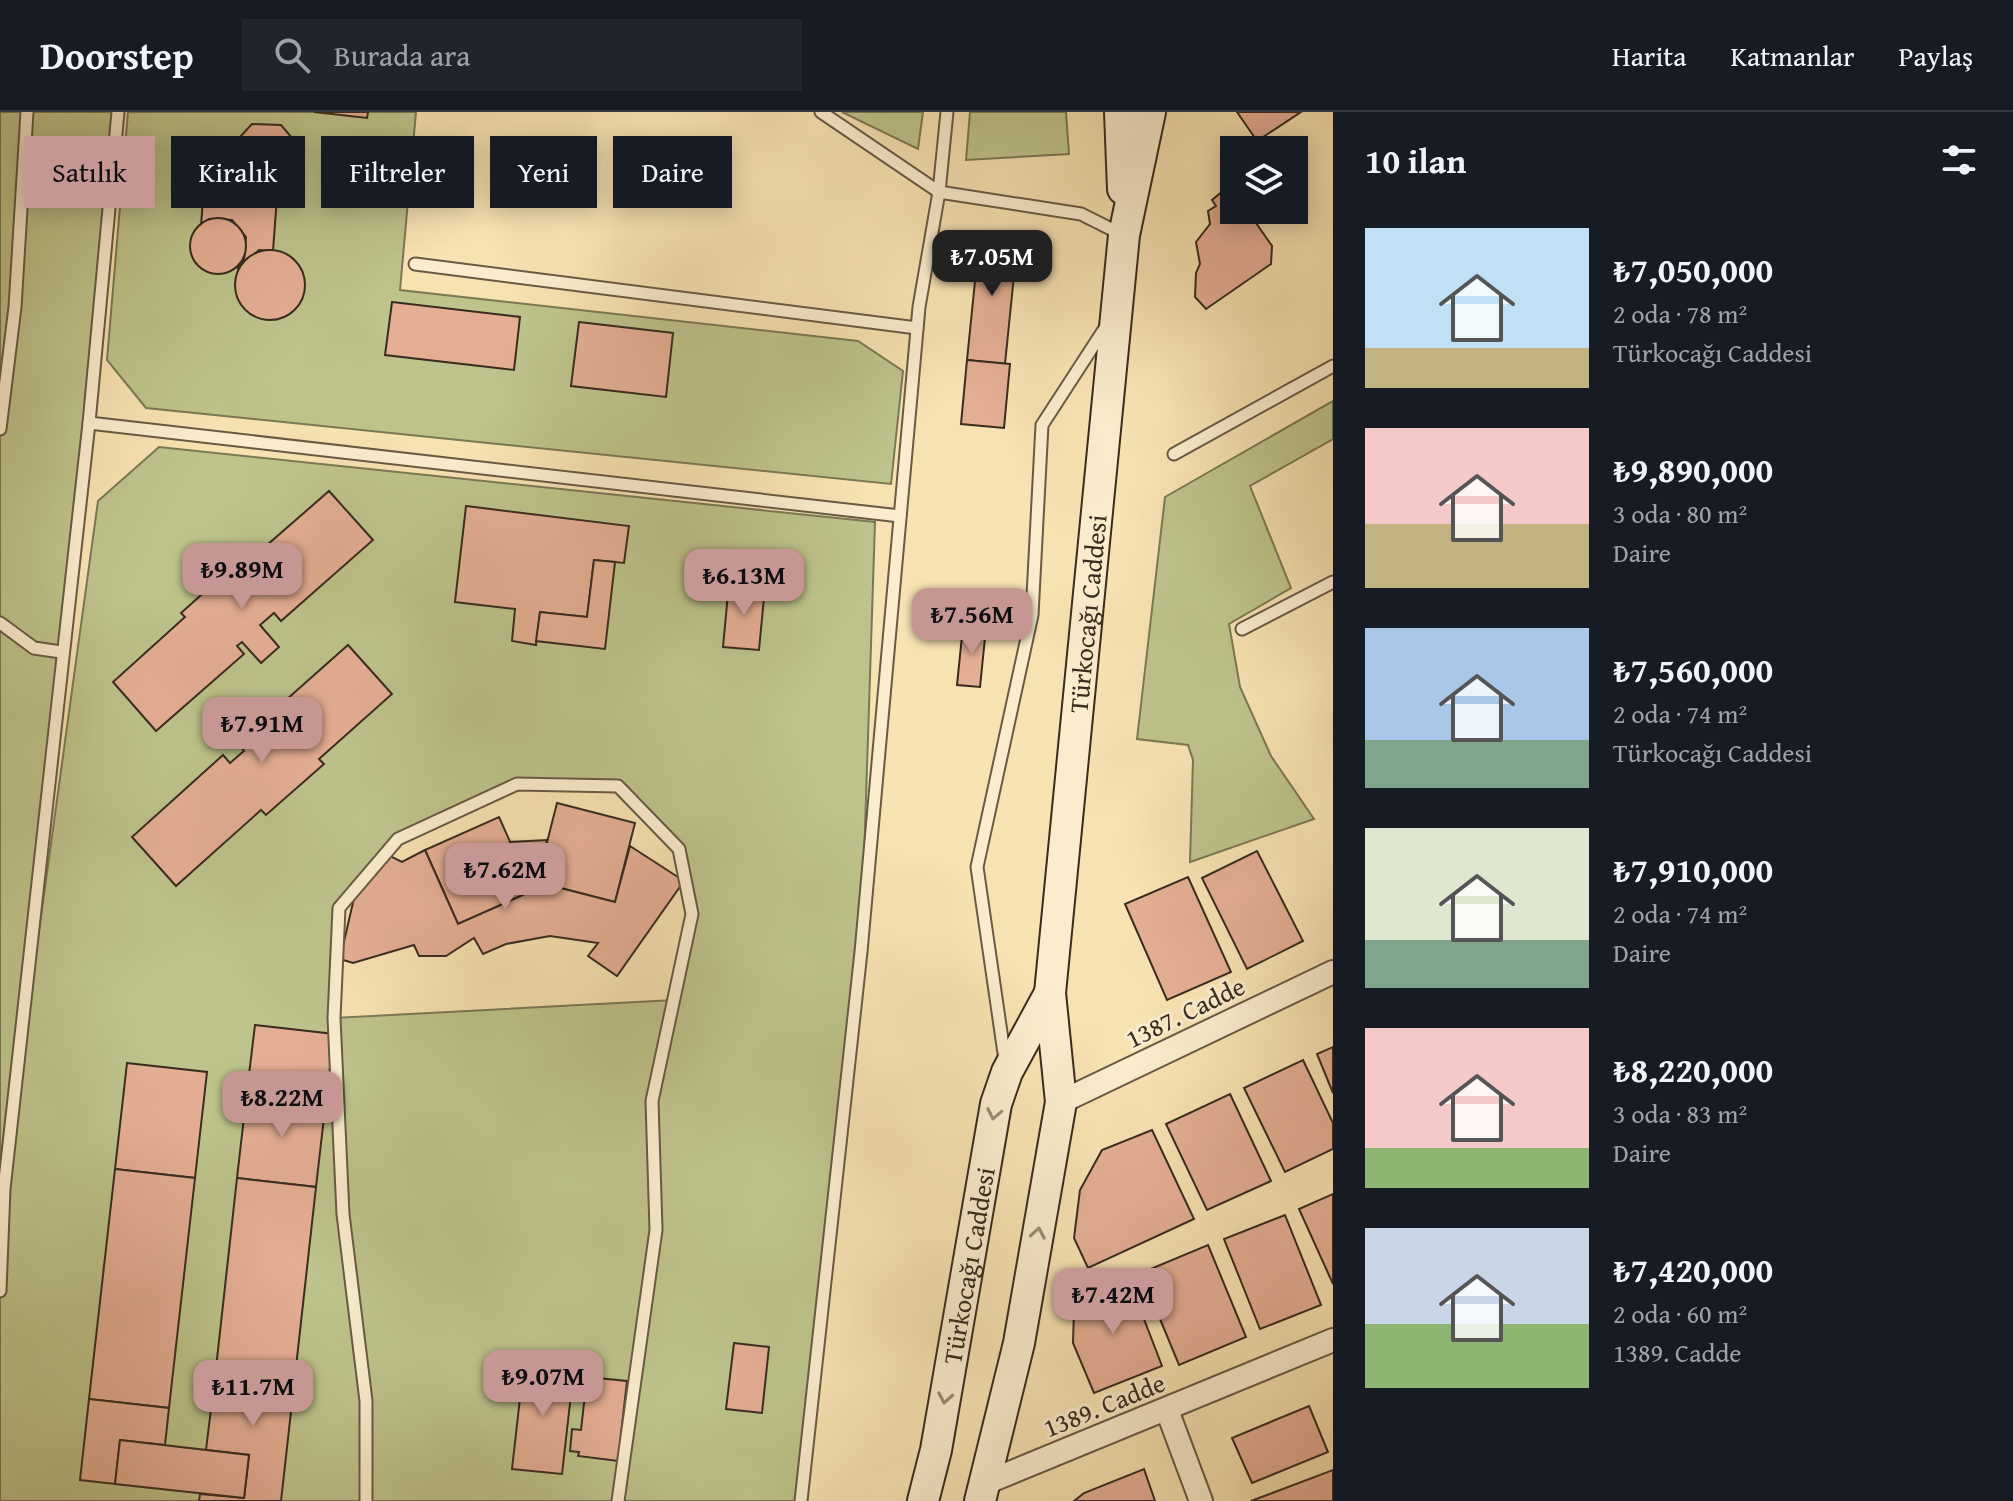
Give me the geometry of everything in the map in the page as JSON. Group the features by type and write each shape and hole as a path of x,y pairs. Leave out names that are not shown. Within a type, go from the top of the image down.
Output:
{"main road":[{"name":"Türkocağı Caddesi","path":"1120,112 1124,235"},
{"name":"Türkocağı Caddesi","path":"982,1493 1019,1343 1061,1102 1050,993 1124,235 1150,112"},
{"name":"Türkocağı Caddesi","path":"923,1501 936,1450 996,1104 1007,1072 1050,993"}],"street":[{"name":"1387. Cadde","path":"1061,1102 1333,972"},
{"name":"1389. Cadde","path":"982,1493 1333,1340"},
{"path":"1167,1410 1201,1501"}],"lane":[{"path":"0,429 15,307 27,112"},
{"path":"0,1291 4,1189 61,652 89,423 118,112"},
{"path":"821,112 939,192 1081,214 1124,235"},
{"path":"801,1501 861,952 917,328 939,192 947,112"},
{"path":"415,264 917,328"},
{"path":"1007,1072 977,867 1032,615 1042,425 1117,311"},
{"path":"1174,454 1333,366"},
{"path":"89,423 900,516"},
{"path":"1242,629 1333,582"},
{"path":"0,623 34,648 61,652"},
{"path":"366,1501 366,1401 343,1214 334,1018 339,908 398,839 517,784 618,786 679,849 692,914 652,1101 656,1230 618,1501"}],"green space":[{"path":"0,112 115,112 113,136 24,136 24,208 105,208 8,1157 98,501 159,447 875,522 861,952 801,1501 0,1501","holes":["517,784 618,786 679,849 692,914 674,1000 334,1018 339,908 398,839"]},
{"path":"128,112 416,112 414,136 321,136 321,208 407,208 400,290 858,341 903,371 891,484 146,408 107,360 120,208 155,208 155,136 126,136"},
{"path":"842,112 923,112 918,149"},
{"path":"970,112 1066,112 1069,154 966,160"},
{"path":"1333,401 1333,439 1250,486 1291,588 1229,624 1240,687 1271,756 1314,819 1190,862 1193,760 1188,745 1137,739 1165,497"}],"building":[{"path":"314,112 368,112 367,118"},
{"path":"1237,112 1301,112 1265,136 1254,136"},
{"path":"252,124 281,125 290,136 241,136"},
{"path":"1220,193 1220,224 1257,224 1272,246 1271,264 1206,309 1195,297 1196,273 1200,264 1196,242 1210,224 1208,211 1216,206 1212,200"},
{"path":"202,208 276,208 273,251 259,250 237,269 244,260 246,237 232,220 209,219 201,226"},
{"path":"218,218 238,226 246,246 238,266 218,274 198,266 190,246 198,226"},
{"path":"980,232 1018,236 1005,364 967,360"},
{"path":"270,250 295,260 305,285 295,310 270,320 245,310 235,285 245,260"},
{"path":"392,302 520,317 514,370 385,355"},
{"path":"579,322 673,333 666,397 571,386"},
{"path":"967,360 1010,364 1004,428 961,424"},
{"path":"329,491 373,540 281,621 274,613 260,625 279,647 261,663 242,642 237,646 244,654 156,731 113,682 185,617 181,613 239,561 243,566"},
{"path":"466,506 629,526 624,563 594,560 587,617 540,612 536,645 512,641 515,609 455,602"},
{"path":"594,560 615,562 605,649 536,641 540,612 587,617"},
{"path":"729,583 765,587 759,650 723,647"},
{"path":"963,626 986,628 980,687 957,685"},
{"path":"348,645 392,694 319,759 324,764 266,815 261,810 176,886 132,837 223,755 230,763 244,751 225,729 243,713 263,735 267,731 260,723"},
{"path":"557,803 635,823 615,902 537,882"},
{"path":"499,817 532,891 458,924 425,850"},
{"path":"547,840 537,882 615,902 630,846 684,881 617,976 588,956 598,943 550,936 506,944 483,954 474,938 446,956 419,956 414,945 353,963 340,959 354,898 388,855 402,862 425,850 458,924 532,891 510,842"},
{"path":"1257,851 1303,941 1247,969 1202,878"},
{"path":"1188,877 1231,972 1167,1000 1125,904"},
{"path":"255,1025 334,1034 326,1100 247,1091"},
{"path":"1333,1047 1333,1093 1317,1054"},
{"path":"1303,1060 1333,1123 1333,1149 1285,1172 1244,1088"},
{"path":"127,1063 207,1072 195,1178 115,1169"},
{"path":"247,1091 326,1100 316,1187 237,1178"},
{"path":"1230,1094 1271,1181 1207,1210 1166,1124"},
{"path":"1152,1130 1194,1219 1088,1268 1074,1238 1080,1190 1102,1150"},
{"path":"115,1169 195,1178 169,1408 89,1399"},
{"path":"237,1178 316,1187 295,1376 216,1368"},
{"path":"1333,1194 1333,1284 1299,1209"},
{"path":"1285,1215 1321,1305 1260,1329 1224,1239"},
{"path":"1208,1245 1246,1337 1179,1365 1141,1273"},
{"path":"1127,1275 1162,1366 1094,1393 1073,1343 1074,1309 1094,1291"},
{"path":"734,1343 769,1347 762,1413 726,1409"},
{"path":"524,1363 574,1368 562,1474 512,1469"},
{"path":"216,1368 295,1376 281,1501 199,1501 200,1494 244,1498 249,1455 206,1450"},
{"path":"587,1377 627,1381 618,1461 578,1456 579,1452 570,1451 572,1429 581,1430"},
{"path":"89,1399 169,1408 165,1445 120,1440 115,1484 80,1480"},
{"path":"1309,1406 1328,1452 1252,1483 1232,1438"},
{"path":"120,1440 249,1455 244,1498 115,1484"},
{"path":"1144,1469 1155,1501 1074,1501 1084,1493"},
{"path":"1333,1470 1333,1501 1251,1501"}]}
